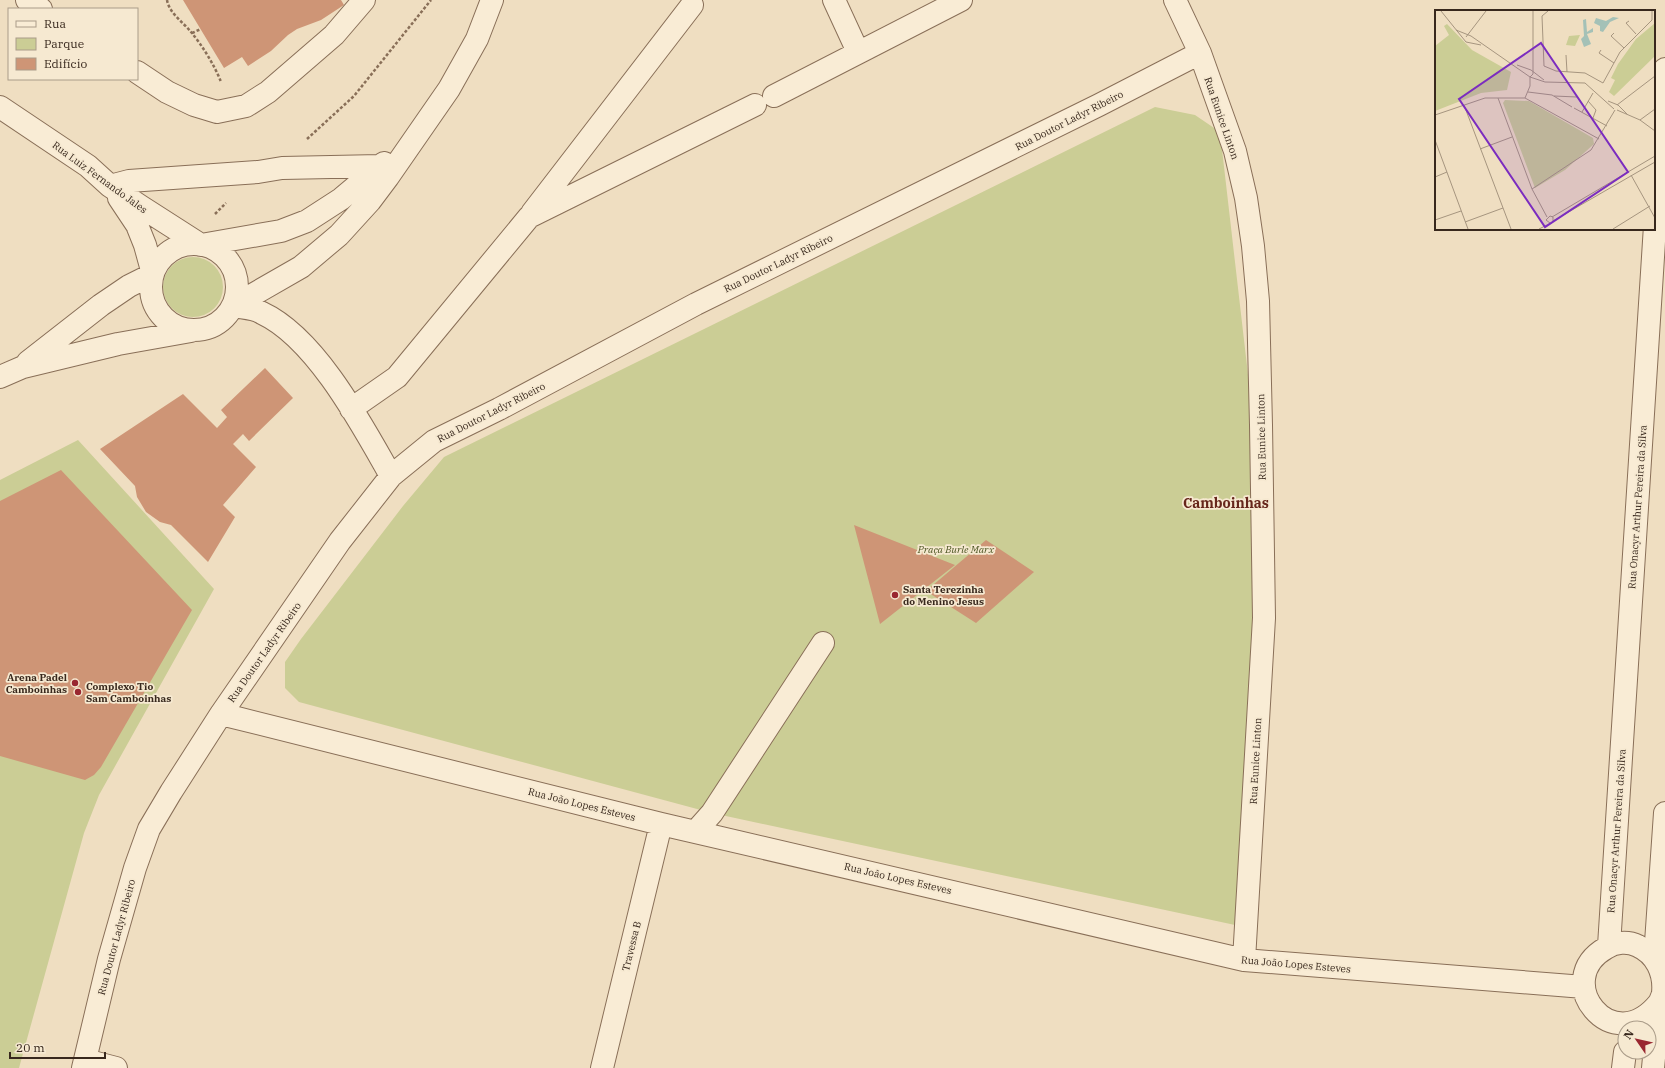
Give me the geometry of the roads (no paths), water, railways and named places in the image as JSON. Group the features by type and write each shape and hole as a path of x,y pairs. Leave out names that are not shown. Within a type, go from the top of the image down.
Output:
{"street":[{"path":"27,0 39,8"},
{"path":"138,73 167,92 194,105 217,112 246,106 268,92 334,35 364,0"},
{"path":"233,306 301,266 339,235 370,201 449,89 477,39 492,0"},
{"path":"834,0 858,52"},
{"path":"774,96 961,0"},
{"name":"Rua Eunice Linton","path":"1175,0 1200,53 1235,151 1246,198 1253,246 1258,301 1264,618 1244,960"},
{"path":"351,409 397,377 529,217 692,5"},
{"name":"Rua Doutor Ladyr Ribeiro","path":"84,1064 109,959 135,868 149,829 221,714 340,542 391,476 434,441 500,409 696,304 1099,105 1200,53"},
{"name":"Rua Onacyr Arthur Pereira da Silva","path":"1655,226 1665,69"},
{"path":"529,217 754,106"},
{"name":"Rua Luiz Fernando Jales","path":"0,107 88,166 110,186 201,245"},
{"path":"191,331 178,328 167,322 158,312 152,300 151,287 153,274 161,259 176,248 184,245 201,245 281,231 307,221 341,199 380,166 411,144"},
{"path":"153,274 138,225 110,186 130,181 258,172 282,168 380,166"},
{"name":"Rua Onacyr Arthur Pereira da Silva","path":"1609,946 1655,230"},
{"path":"0,378 23,367 118,344 204,329 216,324 226,316 233,306 237,293 236,280 232,268 224,257 214,249 201,245"},
{"path":"23,367 101,305 129,286 153,274"},
{"path":"233,306 261,312 284,326 315,356 351,409 391,476"},
{"path":"696,831 712,813 823,643"},
{"name":"Rua João Lopes Esteves","path":"221,714 661,824 1244,960 1584,987"},
{"path":"1655,957 1665,813"},
{"name":"Travessa B","path":"602,1068 661,824"},
{"path":"1617,1023 1604,1018 1594,1010 1587,999 1584,987 1585,974 1590,963 1598,952 1609,946 1621,943 1634,944 1645,949 1655,957 1661,967 1664,980 1663,992 1659,1003 1653,1068"},
{"path":"1640,1020 1651,1013 1659,1003"},
{"path":"84,1064 116,1068"}],"place":[{"name":"Santa Terezinha do Menino Jesus","path":"895,595"},
{"name":"Arena Padel Camboinhas","path":"75,683"},
{"name":"Complexo Tio Sam Camboinhas","path":"78,692"}],"district":[{"name":"Camboinhas","path":"1226,503"}],"park label":[{"name":"Praça Burle Marx","path":"956,549"}]}
